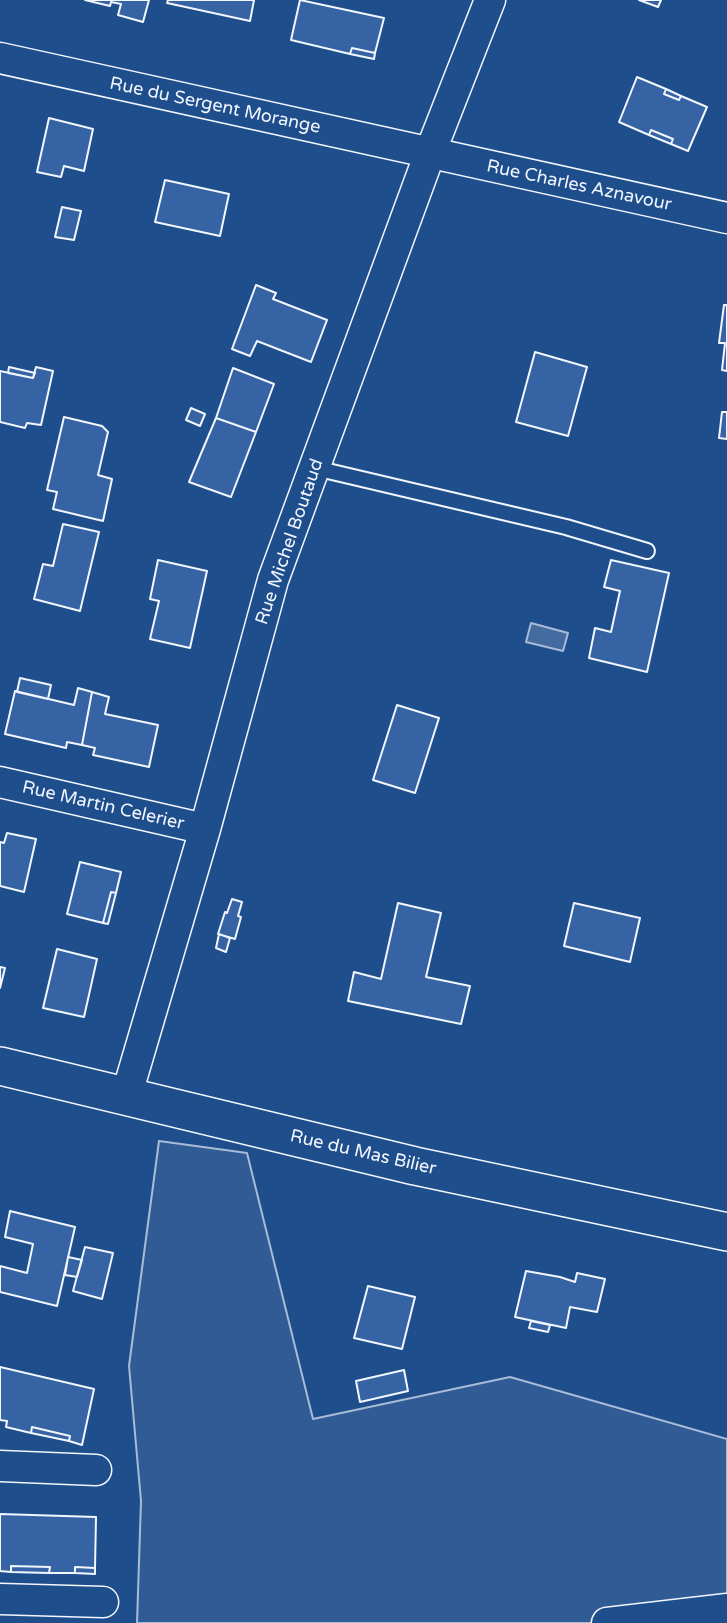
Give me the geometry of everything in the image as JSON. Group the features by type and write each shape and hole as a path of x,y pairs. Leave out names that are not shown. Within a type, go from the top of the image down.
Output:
{"street":[{"name":"Rue Michel Boutaud","path":"126,1097 205,829 273,580 430,153 490,0"},
{"name":"Rue du Sergent Morange","path":"0,58 430,153"},
{"name":"Rue Charles Aznavour","path":"430,153 727,218"},
{"name":"Rue Martin Celerier","path":"0,782 205,829"},
{"name":"Rue du Mas Bilier","path":"0,1066 415,1166 727,1232"},
{"path":"0,1466 96,1471"},
{"path":"0,1599 103,1602"},
{"path":"607,1623 727,1609"}],"lane":[{"path":"315,468 566,527 647,551"}],"shaded area":[{"path":"531,623 568,633 563,651 526,642"},
{"path":"159,1141 247,1153 313,1419 510,1377 727,1439 727,1623 137,1623 141,1501 129,1366"}],"building":[{"path":"85,0 149,0 143,22 118,15 121,4 111,2 110,6"},
{"path":"168,0 254,0 250,21 167,3"},
{"path":"300,0 384,18 375,53 352,48 350,54 291,40"},
{"path":"639,0 661,0 658,7"},
{"path":"352,48 375,53 374,59 350,54"},
{"path":"637,77 666,89 664,94 679,100 681,96 707,107 688,151 671,144 673,139 651,130 649,135 619,122"},
{"path":"666,89 681,96 679,100 664,94"},
{"path":"49,118 93,129 84,171 64,166 61,177 37,172"},
{"path":"651,130 673,139 671,144 649,135"},
{"path":"165,180 229,194 220,236 155,222"},
{"path":"62,207 81,211 74,240 55,237"},
{"path":"256,285 276,293 273,299 327,320 311,362 257,341 250,356 232,349"},
{"path":"724,305 727,305 727,371 722,370 725,343 719,343"},
{"path":"535,352 587,367 568,436 516,422"},
{"path":"9,367 35,373 33,378 8,373"},
{"path":"36,367 53,371 41,425 27,423 25,428 0,422 0,371 33,378"},
{"path":"233,368 274,384 256,432 216,418"},
{"path":"191,408 205,414 200,426 186,420"},
{"path":"722,412 727,412 727,439 719,438"},
{"path":"64,417 102,426 108,432 98,475 112,479 103,521 53,509 57,492 47,490"},
{"path":"216,418 256,432 231,497 189,482"},
{"path":"63,524 99,532 80,611 34,599 43,564 53,566"},
{"path":"158,560 207,571 190,648 150,639 159,601 150,599"},
{"path":"611,560 669,573 647,672 589,658 595,628 611,632 620,591 604,587"},
{"path":"20,678 51,685 48,699 17,692"},
{"path":"78,688 92,692 82,745 67,742 66,748 5,734 15,691 74,705"},
{"path":"92,692 109,697 105,714 158,725 149,767 93,755 95,748 82,745"},
{"path":"397,705 439,718 415,793 373,780"},
{"path":"7,833 36,839 24,892 0,886 0,842 4,843"},
{"path":"80,862 121,872 116,893 111,892 103,923 67,914"},
{"path":"111,892 116,893 108,924 103,923"},
{"path":"232,899 242,902 235,939 218,934"},
{"path":"398,903 441,913 426,977 470,986 461,1024 348,1001 354,972 381,979"},
{"path":"574,903 640,918 630,962 564,946"},
{"path":"219,934 230,938 226,952 216,948"},
{"path":"57,949 97,959 84,1017 43,1008"},
{"path":"0,967 5,968 0,988"},
{"path":"10,1211 75,1227 57,1306 0,1292 0,1266 27,1273 33,1244 5,1237"},
{"path":"85,1247 113,1253 102,1299 73,1291"},
{"path":"68,1257 82,1260 77,1277 65,1275"},
{"path":"526,1271 575,1282 577,1273 605,1279 597,1312 570,1307 566,1328 515,1317"},
{"path":"368,1286 415,1297 402,1349 354,1338"},
{"path":"531,1321 550,1325 548,1332 529,1328"},
{"path":"0,1367 94,1389 82,1445 69,1441 70,1436 32,1427 31,1433 6,1427 7,1421 0,1420"},
{"path":"404,1370 408,1391 360,1402 356,1381"},
{"path":"32,1427 70,1436 69,1441 31,1433"},
{"path":"0,1514 96,1517 95,1568 75,1567 75,1573 49,1573 50,1567 11,1566 11,1572 0,1571"},
{"path":"11,1566 50,1567 49,1573 11,1572"},
{"path":"75,1567 95,1568 95,1574 75,1573"}]}
